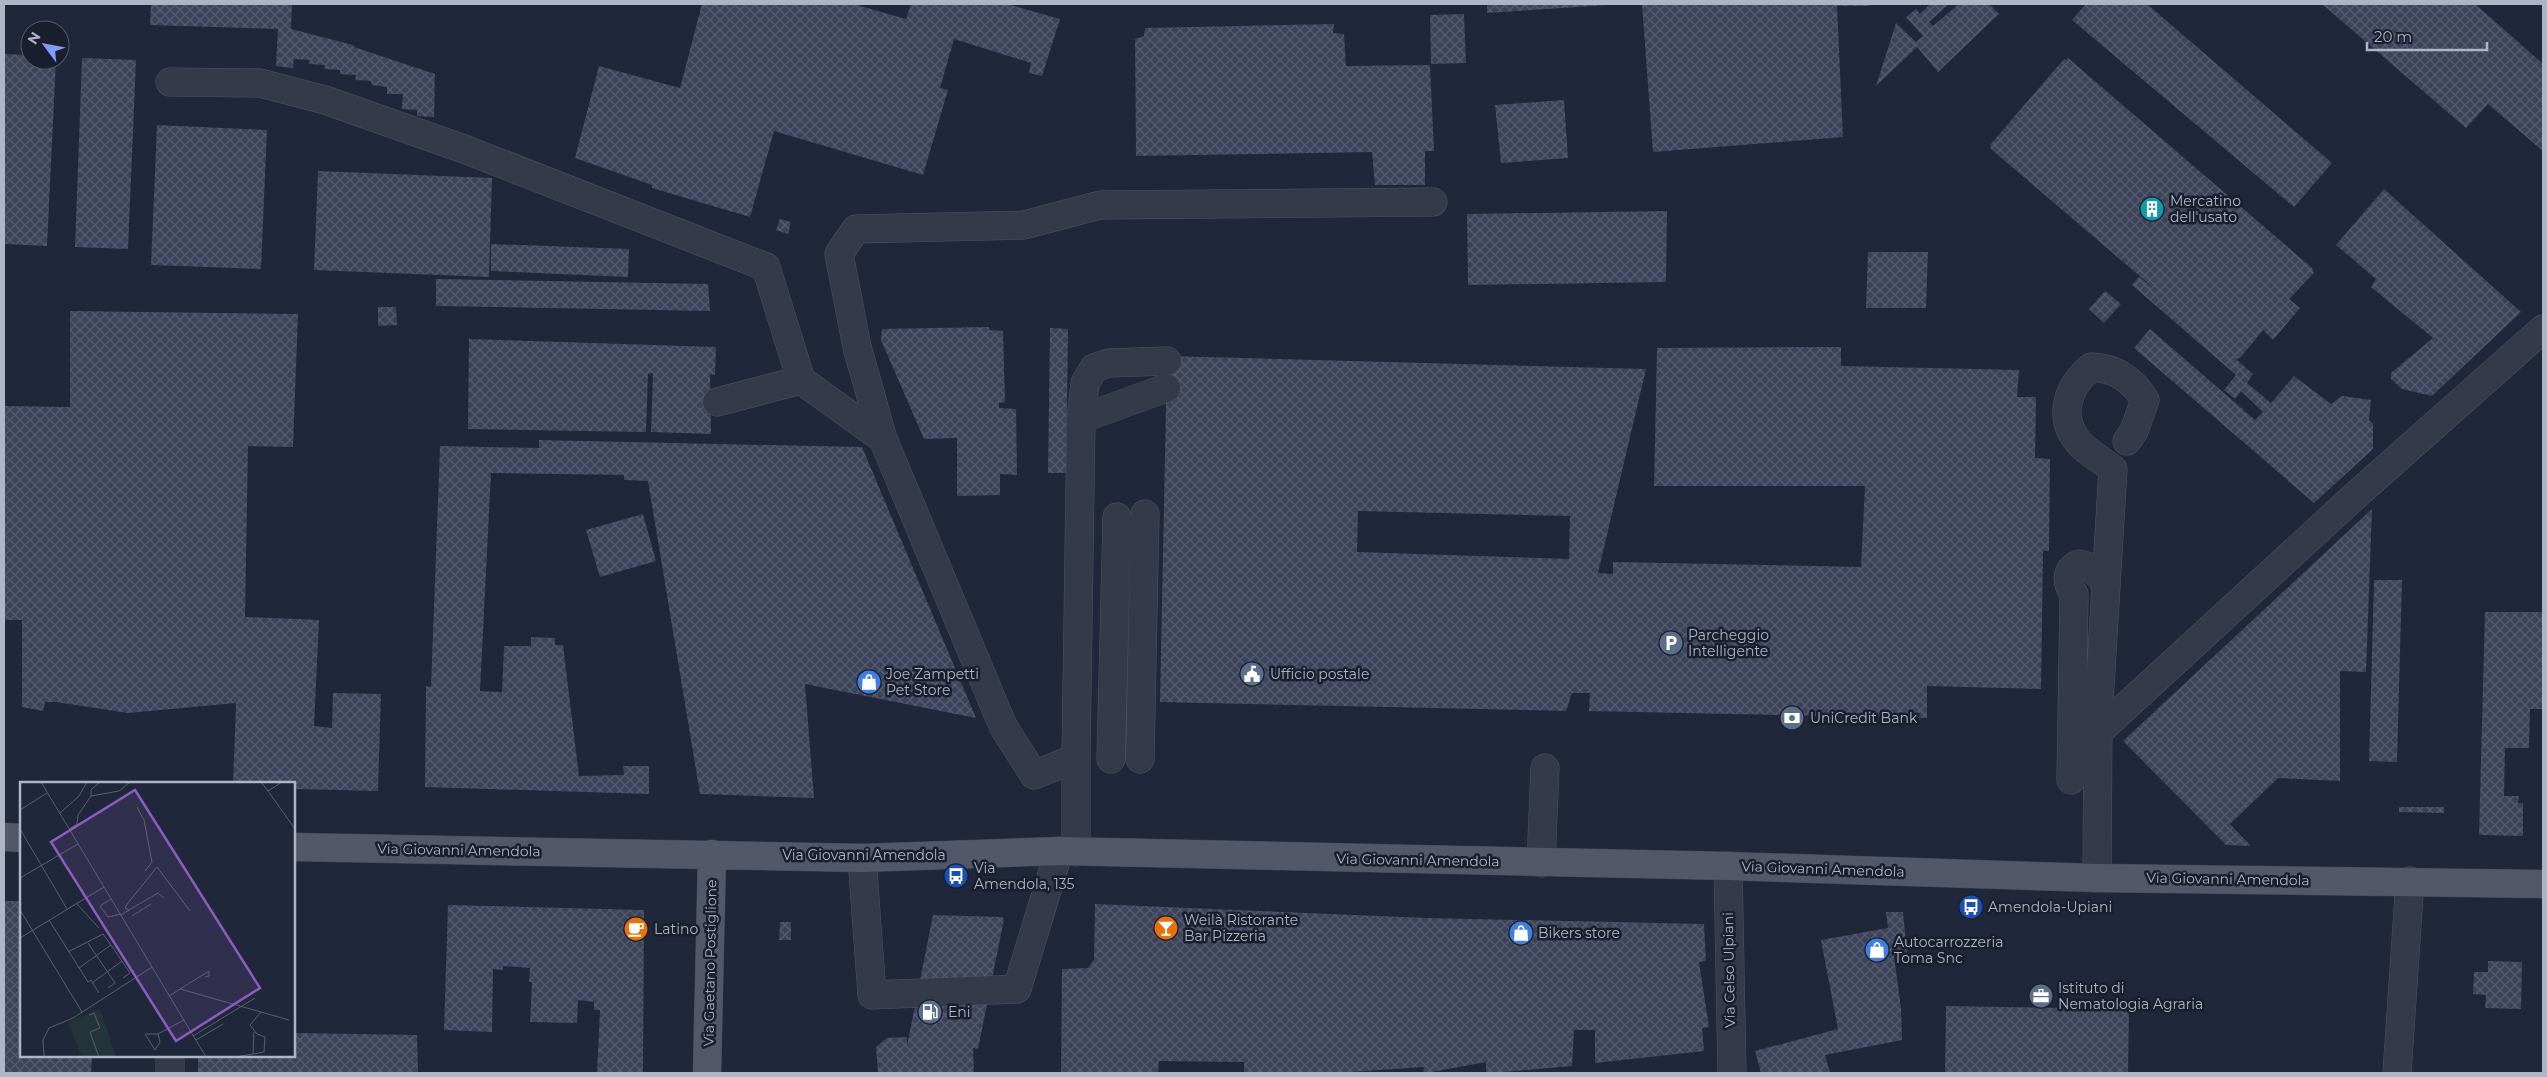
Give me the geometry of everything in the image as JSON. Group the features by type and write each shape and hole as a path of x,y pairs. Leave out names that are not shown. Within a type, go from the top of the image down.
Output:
{"main road":[{"path":"4,837 20,838"},
{"name":"Via Giovanni Amendola","path":"295,847 862,858 1068,851 1728,866 2097,878 2543,884"},
{"name":"Via Gaetano Postiglione","path":"707,1073 712,854"}],"street":[{"path":"170,82 260,83 325,100 464,150 766,267 802,380 883,439"},
{"path":"1076,758 1034,775 1003,726 883,439 857,347 839,254 856,229 1024,225 1100,205 1433,202"},
{"path":"2097,727 2543,329"},
{"path":"862,858 872,995 1017,989 1068,851 1076,758 1081,419 1085,383 1094,368 1110,362 1167,361"},
{"path":"2097,878 2097,727 2113,469 2081,445 2070,429 2066,412 2070,392 2079,377 2091,368 2104,368 2121,375 2137,388 2144,400 2134,431 2127,442"},
{"path":"717,402 802,380"},
{"path":"1081,419 1166,388"},
{"path":"1140,759 1145,514"},
{"path":"1111,759 1117,517"},
{"path":"2071,780 2074,594 2068,586 2068,575 2073,567 2079,564 2086,565 2096,571 2106,584"},
{"path":"1541,863 1545,768"},
{"name":"Via Celso Ulpiani","path":"1728,866 1732,1073"},
{"path":"2397,1073 2410,881"},
{"path":"170,1057 170,1073"}],"building":[{"path":"151,4 292,4 291,29 353,45 354,47 435,74 434,117 417,116 417,110 402,109 403,94 387,94 387,87 372,85 371,81 355,80 356,75 340,74 340,70 324,69 325,65 308,64 310,60 294,59 293,68 276,66 278,29 150,25"},
{"path":"702,4 861,4 860,6 906,19 911,4 1007,4 1060,19 1042,76 1029,73 1031,63 954,39 940,88 948,90 923,175 774,131 750,217 652,188 652,185 575,158 599,66 680,88"},
{"path":"1487,4 1608,4 1608,5 1487,13"},
{"path":"1642,4 1869,4 1870,6 1837,6 1843,137 1653,152"},
{"path":"1930,4 1949,4 1929,22 1933,26 1959,4 1989,4 1999,14 1938,72 1917,47 1876,86 1896,23 1916,42 1923,36 1906,17 1916,9 1920,14"},
{"path":"2086,4 2147,4 2332,163 2294,207 2072,20"},
{"path":"2322,4 2475,4 2543,64 2543,151 2488,104 2466,128"},
{"path":"1464,14 1466,63 1431,64 1430,15"},
{"path":"1334,24 1333,33 1344,34 1346,66 1430,65 1434,151 1425,151 1425,185 1375,185 1372,152 1136,156 1135,39 1144,36 1145,28"},
{"path":"4,54 20,55 20,70 56,70 47,246 4,244"},
{"path":"82,58 136,60 128,249 75,247"},
{"name":"Mercatino dell'usato","path":"2068,58 2312,268 2314,273 2289,299 2300,308 2273,340 2263,330 2240,358 2236,359 2253,374 2247,383 2271,403 2294,376 2331,404 2342,396 2371,400 2369,420 2373,424 2373,449 2314,503 2134,348 2150,329 2255,420 2263,412 2241,391 2235,399 2224,390 2236,375 2132,285 2139,277 2156,290 1991,149 1990,145 2064,59"},
{"path":"1564,100 1568,158 1501,163 1495,105"},
{"path":"157,125 267,130 261,269 151,265"},
{"path":"318,171 492,178 489,277 314,270"},
{"path":"2384,189 2521,312 2432,396 2402,389 2391,379 2391,373 2433,338 2371,287 2376,279 2336,245"},
{"path":"1667,211 1666,282 1468,285 1467,214"},
{"path":"780,219 791,222 788,234 776,230"},
{"path":"491,244 629,249 628,277 491,271"},
{"path":"1868,252 1928,252 1926,308 1866,308"},
{"path":"436,279 708,284 710,311 436,306"},
{"path":"2105,291 2121,304 2104,323 2089,309"},
{"path":"378,307 396,307 397,325 378,326"},
{"path":"70,311 298,314 293,447 248,446 245,617 319,620 314,726 332,728 333,693 381,694 378,791 295,789 295,782 233,782 236,703 128,713 56,702 45,702 43,711 22,707 22,620 4,620 4,406 70,407"},
{"path":"989,327 989,330 1003,331 1005,402 999,403 999,408 1016,409 1017,475 1000,474 1000,495 957,496 957,438 924,439 881,340 882,329"},
{"path":"1050,328 1068,329 1066,473 1048,473"},
{"path":"469,339 716,347 715,375 710,374 711,434 651,432 653,373 648,374 646,432 468,429"},
{"path":"1841,347 1841,366 2019,370 2017,397 2036,397 2035,458 2050,459 2049,551 2043,551 2041,689 1927,686 1927,718 1589,711 1590,693 1572,693 1566,711 1160,702 1167,356 1646,369 1598,573 1613,574 1613,562 1861,567 1865,486 1654,486 1657,348","holes":["1358,511 1570,516 1569,559 1357,552"]},
{"path":"539,440 862,447 976,718 805,684 814,798 700,794 648,481 624,480 624,475 491,473 480,691 502,692 504,646 531,646 531,637 555,638 555,645 563,645 579,776 624,775 623,766 649,766 649,794 425,787 426,686 431,687 440,446 539,448"},
{"path":"2372,509 2366,672 2340,671 2340,781 2278,778 2230,824 2251,846 2226,845 2123,741"},
{"path":"643,514 656,561 600,577 586,530"},
{"path":"2374,580 2402,580 2397,762 2369,761"},
{"path":"2485,612 2543,612 2543,709 2530,709 2529,748 2505,748 2504,796 2519,796 2518,803 2523,803 2523,836 2479,835"},
{"path":"2399,807 2444,807 2444,813 2399,812"},
{"path":"4,901 20,901 20,1057 92,1057 91,1073 4,1073"},
{"path":"1095,904 1427,918 1704,924 1706,961 1699,962 1709,1027 1702,1028 1704,1051 1595,1063 1595,1030 1574,1030 1572,1066 1492,1073 1486,1073 1486,1062 1426,1073 1423,1073 1424,1067 1336,1073 1244,1073 1244,1062 1159,1061 1158,1073 1061,1073 1062,969 1088,968 1094,960"},
{"path":"448,905 644,910 643,1073 597,1073 600,1010 594,1010 594,1002 578,1000 577,1023 530,1022 532,982 529,982 530,968 503,966 503,970 493,969 492,1032 444,1030"},
{"path":"1886,912 1903,912 1907,953 1894,956 1901,1008 1902,1040 1825,1055 1830,1073 1761,1073 1755,1051 1838,1029 1821,940 1888,928"},
{"path":"933,915 1002,917 1004,919 978,1049 973,1048 974,1073 878,1073 876,1047 887,1038 907,1037 907,1046"},
{"path":"780,922 791,922 791,940 779,940"},
{"path":"2488,961 2522,962 2521,1009 2485,1008 2486,995 2473,994 2474,972 2488,972"},
{"path":"1946,1006 2129,1009 2128,1073 1945,1073"},
{"path":"295,1033 417,1035 418,1072 198,1073 198,1057 295,1057"}],"place":[{"name":"Mercatino dell'usato","path":"2152,209"},
{"name":"Parcheggio Intelligente","path":"1671,643"},
{"name":"Ufficio postale","path":"1252,674"},
{"name":"Joe Zampetti Pet Store","path":"869,682"},
{"name":"UniCredit Bank","path":"1792,718"},
{"name":"Via Amendola, 135","path":"956,876"},
{"name":"Amendola-Upiani","path":"1971,907"},
{"name":"Weilà Ristorante Bar Pizzeria","path":"1166,928"},
{"name":"Latino","path":"636,929"},
{"name":"Bikers store","path":"1521,933"},
{"name":"Autocarrozzeria Toma Snc","path":"1877,950"},
{"name":"Istituto di Nematologia Agraria","path":"2041,996"},
{"name":"Eni","path":"930,1012"}]}
